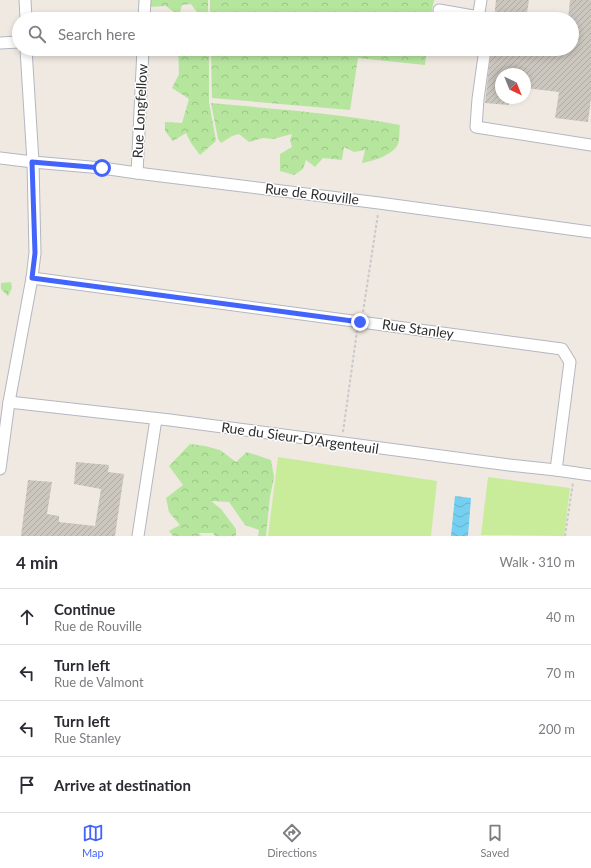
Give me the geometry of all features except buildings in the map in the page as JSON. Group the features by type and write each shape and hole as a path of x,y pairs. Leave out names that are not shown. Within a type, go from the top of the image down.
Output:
{"street":[{"path":"25,0 26,12"},
{"path":"144,12 145,0"},
{"path":"480,12 481,0"},
{"path":"439,10 449,12"},
{"path":"0,43 12,42"},
{"path":"0,469 9,402 32,278 35,253 26,56"},
{"name":"Rue Longfellow","path":"136,173 143,56"},
{"path":"484,56 478,99 476,128 591,145"},
{"name":"Rue de Rouville","path":"0,158 102,168 379,202 591,232"},
{"name":"Rue Stanley","path":"32,278 562,349 570,362 556,470"},
{"name":"Rue du Sieur-D'Argenteuil","path":"9,402 156,419 591,475"},
{"path":"138,536 156,419"}],"path":[{"path":"565,536 574,473"}],"green space":[{"path":"151,0 208,0 208,12 197,12 191,4 182,5 180,12 174,12 166,6 150,7"},
{"path":"210,0 434,0 431,12 210,12"},
{"path":"178,56 209,56 209,102 216,141 200,155 186,133 173,141 165,131 165,122 182,123 189,99 172,88 179,74"},
{"path":"211,56 426,56 425,65 358,58 350,110 212,98"},
{"path":"211,103 330,114 400,125 399,142 392,151 387,154 377,159 362,163 365,150 354,152 344,147 342,160 323,158 315,167 306,160 303,169 294,175 280,171 280,154 292,147 290,140 292,134 273,139 263,138 249,142 239,134 232,136 221,143 218,139"},
{"path":"11,282 12,288 8,296 1,289 1,283"},
{"path":"190,444 220,450 236,462 247,452 271,460 274,477 270,497 266,536 258,536 259,530 245,525 229,502 211,501 221,509 236,529 236,536 215,536 213,533 199,533 201,536 173,536 169,531 180,525 169,512 166,498 183,485 169,466"},
{"path":"278,457 437,481 431,536 268,536"},
{"path":"488,477 570,488 564,536 481,535"}],"water":[{"path":"455,496 471,498 468,536 451,536"}],"route":[{"path":"102,168 32,162 35,253 32,278 360,322"}]}
